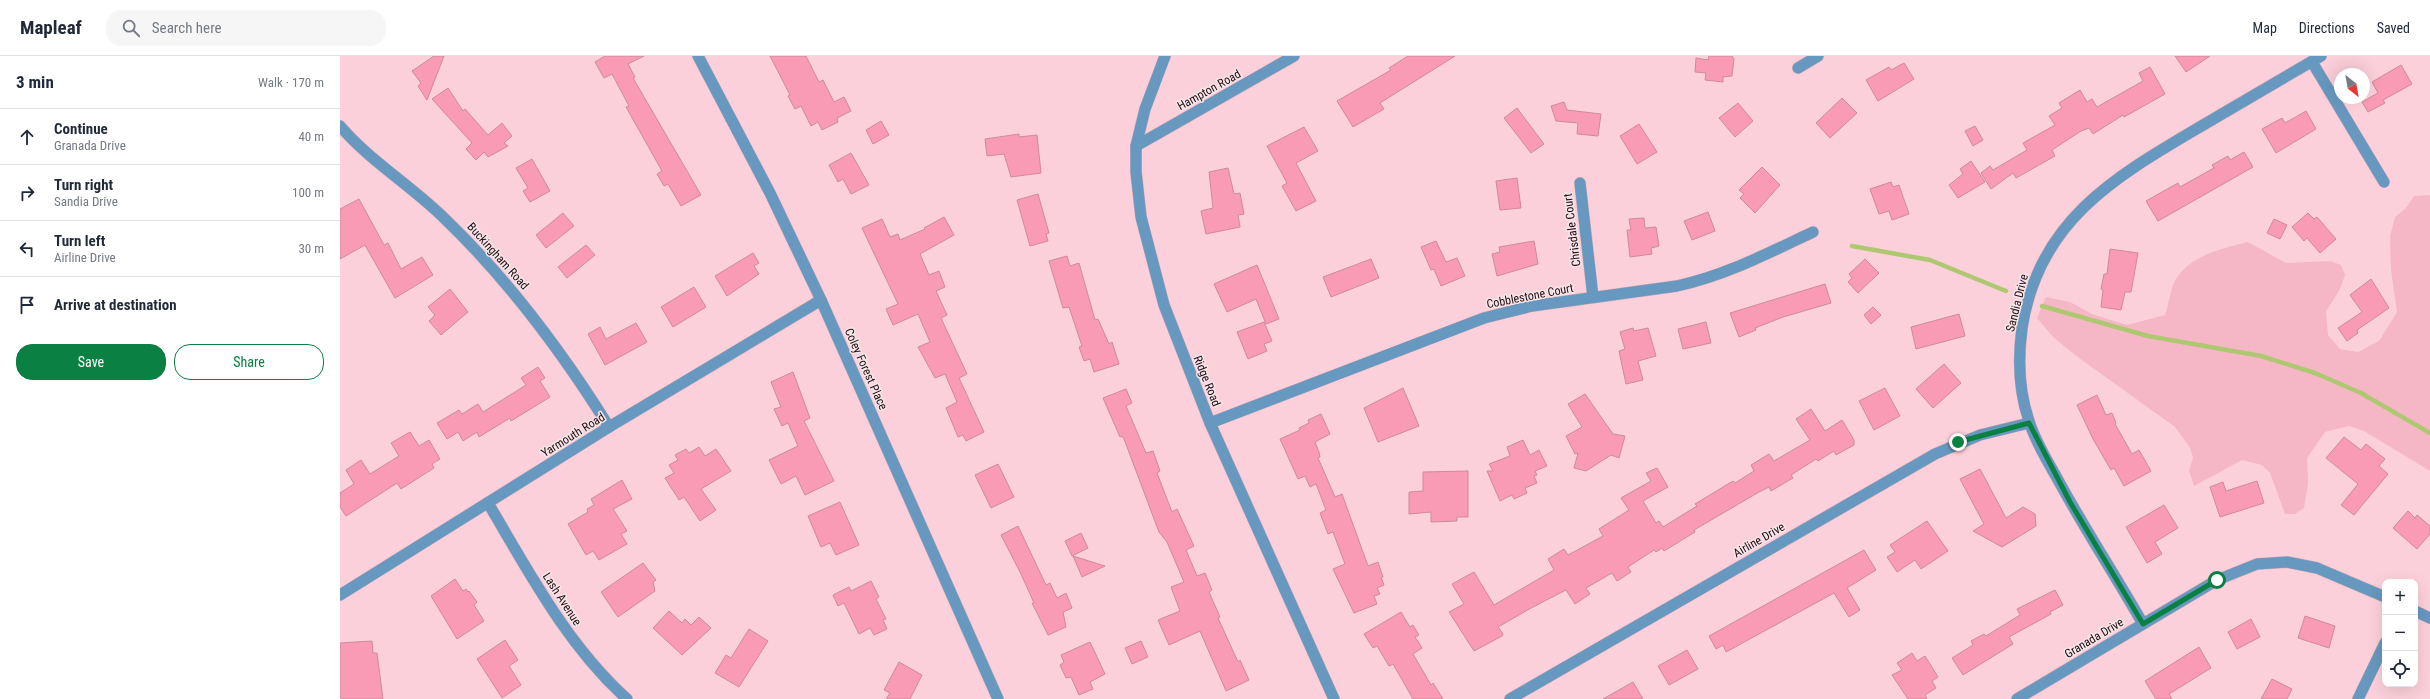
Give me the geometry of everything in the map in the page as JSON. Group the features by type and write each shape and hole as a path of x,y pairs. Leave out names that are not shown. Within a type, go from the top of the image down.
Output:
{"street":[{"name":"Coley Forest Place","path":"698,56 770,193 821,300 998,699"},
{"name":"Ridge Road","path":"1165,56 1145,109 1136,146 1136,172 1141,217 1164,305 1210,423 1334,699"},
{"name":"Hampton Road","path":"1136,146 1294,56"},
{"path":"1798,68 1818,56"},
{"path":"2316,59 2384,182"},
{"name":"Sandia Drive","path":"2143,624 2070,502 2029,423 2021,376 2023,321 2039,270 2066,224 2096,194 2145,159 2316,59"},
{"name":"Buckingham Road","path":"340,126 441,215 486,259 542,326 609,427"},
{"name":"Chrisdale Court","path":"1580,183 1593,297"},
{"name":"Cobblestone Court","path":"1210,423 1484,318 1532,306 1677,286 1698,281 1726,273 1814,232"},
{"name":"Yarmouth Road","path":"340,595 609,427 821,300"},
{"name":"Airline Drive","path":"1510,699 1936,454 1980,435 2029,423"},
{"name":"Lash Avenue","path":"488,503 570,635 587,658 627,699"},
{"name":"Granada Drive","path":"2017,699 2217,580 2257,564 2287,562 2317,568 2382,595"},
{"path":"2418,612 2430,618"},
{"path":"2358,699 2382,649"}],"shaded area":[{"path":"2430,195 2430,471 2364,431 2349,426 2325,432 2307,458 2308,483 2304,508 2295,514 2285,514 2270,473 2262,465 2242,460 2194,486 2189,471 2193,457 2189,446 2175,427 2075,355 2053,337 2037,318 2046,297 2070,302 2092,314 2127,325 2165,315 2174,283 2182,271 2199,258 2208,254 2248,242 2286,263 2330,261 2341,265 2345,275 2340,289 2326,312 2328,335 2340,349 2358,352 2379,341 2397,312 2391,270 2390,236 2395,217 2406,208 2414,196"}],"building":[{"path":"434,56 444,56 427,100 418,86 421,83 412,71"},
{"path":"605,56 644,56 628,64 635,77 633,78 701,195 681,206 668,184 664,186 657,174 662,171 626,107 629,106 612,74 604,78 595,62"},
{"path":"770,56 806,56 819,82 823,80 834,102 844,97 851,111 837,118 838,122 822,130 818,122 811,126 801,106 795,109 788,96 790,95"},
{"path":"1408,56 1455,56 1380,103 1384,109 1353,127 1337,101 1391,70 1389,68"},
{"path":"1709,56 1732,56 1734,59 1732,76 1723,77 1723,82 1705,80 1706,73 1695,72 1696,58 1708,60"},
{"path":"2175,56 2210,56 2186,72"},
{"path":"1904,63 1914,79 1878,101 1866,80 1889,67 1891,70"},
{"path":"2401,65 2412,84 2383,100 2385,103 2368,112 2363,104 2370,104 2370,98 2378,93 2372,82"},
{"path":"2150,67 2165,94 2124,117 2123,115 2093,134 2089,128 2081,131 2052,150 2055,156 2016,178 2013,173 1991,189 1981,173 1990,166 1993,170 2027,150 2023,143 2055,125 2049,116 2062,108 2059,103 2080,90 2087,102 2092,99 2097,107 2143,81 2139,73"},
{"path":"448,88 463,111 465,109 488,135 502,123 512,136 504,143 508,146 488,157 484,152 476,160 466,149 472,143 432,99"},
{"path":"1842,98 1857,113 1830,138 1816,123"},
{"path":"1564,102 1567,110 1601,114 1598,136 1577,134 1578,123 1556,121 1551,106"},
{"path":"1738,103 1753,121 1735,137 1719,118"},
{"path":"1517,108 1544,144 1531,153 1504,118"},
{"path":"2306,111 2316,129 2276,153 2262,129 2282,118 2285,123"},
{"path":"881,121 889,135 873,144 866,130"},
{"path":"1639,124 1657,152 1637,164 1620,136"},
{"path":"1975,126 1983,140 1973,146 1965,131"},
{"path":"1304,127 1318,151 1296,163 1316,201 1296,211 1282,186 1287,183 1267,146"},
{"path":"1019,134 1019,137 1037,135 1041,173 1011,177 1004,154 987,156 985,139"},
{"path":"2244,152 2253,167 2158,221 2146,201 2178,183 2180,187 2214,168 2212,165 2228,156 2230,160"},
{"path":"851,153 869,185 851,194 843,179 838,182 829,165"},
{"path":"532,159 550,191 530,202 523,191 528,188 516,168"},
{"path":"1971,161 1985,182 1958,198 1949,185 1963,174 1960,169"},
{"path":"1762,167 1780,185 1755,213 1740,198 1744,194 1739,190"},
{"path":"1228,168 1234,194 1240,193 1244,214 1238,215 1240,227 1206,234 1201,211 1213,208 1209,172"},
{"path":"1517,178 1521,208 1500,210 1496,181"},
{"path":"1891,182 1893,187 1899,185 1909,214 1892,220 1889,211 1879,214 1870,189"},
{"path":"1038,194 1049,233 1046,234 1048,241 1030,246 1017,200"},
{"path":"359,199 384,245 388,243 401,269 422,257 433,275 395,298 365,245 340,259 340,209"},
{"path":"1708,212 1715,231 1692,240 1684,221"},
{"path":"563,213 574,226 546,248 536,235"},
{"path":"2308,213 2314,219 2317,217 2336,239 2320,253 2307,238 2304,241 2292,227"},
{"path":"944,217 954,235 920,254 929,275 939,271 945,287 936,291 947,315 941,318 967,374 959,378 984,432 966,441 963,435 958,437 946,408 957,402 945,374 935,378 918,347 930,342 918,314 893,325 886,309 898,304 862,228 882,219 890,237 898,234 900,240 925,229 924,228"},
{"path":"1644,218 1645,228 1656,227 1659,246 1651,248 1652,254 1630,257 1627,230 1631,230 1629,219"},
{"path":"2274,219 2287,225 2280,239 2267,233"},
{"path":"1436,241 1446,262 1457,258 1465,276 1441,286 1434,269 1431,270 1421,247"},
{"path":"1534,241 1538,264 1497,276 1492,254 1500,252 1499,247"},
{"path":"586,245 595,255 567,278 558,267"},
{"path":"2110,249 2138,253 2131,292 2125,292 2121,310 2101,307 2103,290 2101,289 2104,274 2107,274"},
{"path":"753,253 759,263 754,266 759,274 727,296 715,276"},
{"path":"1067,256 1070,266 1079,263 1095,320 1098,319 1109,344 1112,342 1119,364 1094,372 1090,359 1084,361 1079,347 1082,346 1069,307 1063,308 1049,261"},
{"path":"1371,259 1379,278 1331,297 1323,277"},
{"path":"1865,259 1879,273 1858,293 1848,282 1852,278 1849,274"},
{"path":"1257,265 1279,319 1266,324 1256,299 1227,312 1214,284"},
{"path":"2371,279 2389,308 2357,330 2358,333 2347,341 2338,328 2362,312 2350,295"},
{"path":"1825,284 1831,303 1783,317 1755,328 1756,330 1739,337 1730,313"},
{"path":"694,287 706,307 673,327 661,307"},
{"path":"450,289 468,312 441,335 429,321 435,315 428,307"},
{"path":"1873,307 1881,315 1871,324 1864,315"},
{"path":"1959,314 1965,336 1916,349 1911,327"},
{"path":"1264,322 1272,341 1264,344 1267,351 1248,359 1237,332"},
{"path":"1706,322 1711,343 1683,349 1678,329"},
{"path":"636,323 647,342 605,365 588,334 600,327 606,339"},
{"path":"1633,328 1634,331 1648,328 1656,356 1638,361 1643,380 1626,384 1619,351 1625,349 1620,332"},
{"path":"1944,364 1961,383 1933,408 1916,389"},
{"path":"538,367 545,378 540,381 550,397 511,421 510,418 479,437 477,432 463,441 458,432 447,439 437,423 459,410 462,414 478,404 483,412 526,385 521,378"},
{"path":"793,372 810,418 804,421 834,481 805,495 796,476 781,484 769,460 798,446 788,423 782,426 774,409 781,407 771,382"},
{"path":"1403,388 1419,426 1378,442 1364,408"},
{"path":"1885,388 1900,416 1874,430 1859,401"},
{"path":"1126,389 1132,403 1126,406 1146,453 1153,451 1160,471 1157,473 1172,512 1177,509 1194,546 1186,550 1197,576 1205,573 1212,590 1209,592 1220,617 1218,618 1238,662 1240,660 1249,680 1226,691 1200,631 1169,645 1158,620 1180,611 1171,587 1184,582 1167,542 1159,532 1124,439 1122,436 1120,437 1103,398"},
{"path":"1585,394 1613,434 1625,436 1619,458 1611,455 1586,471 1574,468 1578,453 1575,454 1566,436 1582,427 1568,404"},
{"path":"2097,395 2106,415 2112,413 2116,423 2115,424 2132,454 2139,450 2151,471 2124,486 2114,468 2111,470 2093,439 2077,405"},
{"path":"1811,409 1825,431 1842,420 1854,440 1854,445 1836,455 1834,451 1818,461 1816,459 1791,475 1793,478 1771,491 1769,487 1759,492 1694,530 1695,532 1664,551 1662,548 1656,552 1654,550 1628,567 1631,572 1617,581 1612,573 1586,588 1590,594 1575,604 1566,590 1531,608 1498,627 1503,634 1502,636 1474,651 1449,612 1464,604 1452,584 1474,572 1494,605 1554,570 1548,559 1564,549 1568,555 1603,536 1599,529 1629,510 1621,498 1651,481 1646,473 1657,468 1668,487 1643,501 1656,523 1659,521 1663,527 1697,506 1695,504 1733,481 1735,483 1754,471 1751,465 1769,454 1774,461 1810,440 1796,419"},
{"path":"1321,414 1330,434 1315,442 1320,457 1318,458 1335,497 1342,494 1368,566 1378,562 1383,577 1381,577 1384,585 1377,588 1380,594 1374,596 1377,604 1354,613 1333,569 1345,564 1333,532 1328,534 1320,513 1326,510 1316,484 1310,487 1305,476 1298,479 1280,439 1300,430 1299,428 1309,423 1308,420"},
{"path":"410,432 419,446 429,440 440,459 432,464 434,468 401,489 397,483 346,516 340,507 340,493 354,484 346,470 361,460 370,474 399,456 391,443"},
{"path":"2344,437 2361,450 2366,444 2385,459 2379,466 2388,474 2354,515 2341,505 2358,484 2326,458"},
{"path":"1523,440 1530,455 1539,450 1547,466 1535,471 1537,475 1534,476 1537,483 1525,488 1527,493 1514,499 1512,495 1500,501 1487,471 1493,471 1489,464 1510,456 1507,447"},
{"path":"699,447 705,456 716,449 731,471 701,489 716,510 700,521 684,497 679,500 665,478 674,473 669,465 678,460 675,455 686,449 689,453"},
{"path":"998,464 1014,497 991,508 975,475"},
{"path":"1980,469 2006,518 2023,507 2035,514 2036,526 2002,547 1973,531 1984,524 1960,479"},
{"path":"1468,471 1468,517 1457,517 1457,521 1431,522 1431,512 1409,514 1409,492 1423,491 1423,472"},
{"path":"622,480 632,499 613,509 627,531 621,534 627,544 599,560 593,551 586,555 568,524 588,512 587,509 594,505 591,499"},
{"path":"2257,481 2264,503 2220,517 2210,487 2223,482 2226,491"},
{"path":"840,502 859,545 836,555 830,543 821,547 808,516"},
{"path":"2164,505 2178,528 2155,542 2162,554 2147,563 2126,527"},
{"path":"2408,511 2415,518 2417,515 2430,526 2430,534 2417,549 2393,528"},
{"path":"1927,521 1948,551 1921,569 1915,560 1897,572 1887,557 1895,552 1890,545"},
{"path":"1018,526 1046,585 1050,583 1057,598 1066,593 1072,608 1063,612 1066,627 1048,635 1032,603 1034,603 1021,574 1001,535"},
{"path":"1081,533 1088,548 1072,556 1065,541"},
{"path":"1864,550 1876,570 1847,588 1860,610 1849,617 1834,593 1726,652 1723,645 1716,649 1709,636"},
{"path":"1073,556 1105,566 1082,577"},
{"path":"643,563 656,580 653,582 655,591 618,617 601,592"},
{"path":"455,579 463,591 466,589 468,592 469,591 477,602 474,605 484,621 457,639 431,596"},
{"path":"871,581 879,597 876,599 886,619 883,620 887,629 874,635 870,628 859,634 844,603 838,606 833,595 849,587 851,591"},
{"path":"2055,590 2063,605 2050,612 2051,614 2009,637 2013,644 1963,675 1952,658 1973,645 1971,641 1984,634 1986,636 2020,615 2017,609"},
{"path":"669,611 682,623 685,619 691,625 699,617 711,628 682,655 653,628"},
{"path":"1401,612 1410,627 1413,625 1419,635 1415,637 1422,648 1413,654 1431,685 1433,683 1443,699 1413,699 1393,664 1389,666 1377,646 1373,648 1364,634"},
{"path":"2305,616 2335,626 2329,648 2298,638"},
{"path":"2251,619 2260,637 2237,649 2228,632"},
{"path":"749,629 768,641 739,687 715,673 726,655 731,658"},
{"path":"505,640 518,660 509,666 521,685 502,698 477,659"},
{"path":"372,641 373,653 377,653 383,699 342,699 340,697 340,643"},
{"path":"1141,641 1148,657 1132,664 1125,648"},
{"path":"1090,642 1105,674 1090,682 1093,689 1079,695 1071,677 1066,678 1060,665 1064,662 1061,655"},
{"path":"2199,647 2211,668 2169,694 2172,699 2156,699 2145,681"},
{"path":"1687,650 1698,669 1669,685 1658,666"},
{"path":"1912,653 1917,661 1925,656 1938,677 1932,681 1936,688 1925,695 1927,699 1908,699 1892,675 1902,670 1897,663"},
{"path":"899,662 922,675 910,699 886,699 890,693 884,690"},
{"path":"2272,679 2292,689 2287,699 2261,699"},
{"path":"1633,682 1643,699 1603,699"}],"waterway":[{"path":"1852,246 1930,260 2006,291"},
{"path":"2042,306 2148,336 2261,356 2315,373 2361,393 2430,433"}],"route":[{"path":"1958,442 2029,423 2070,502 2143,624 2217,580"}]}
